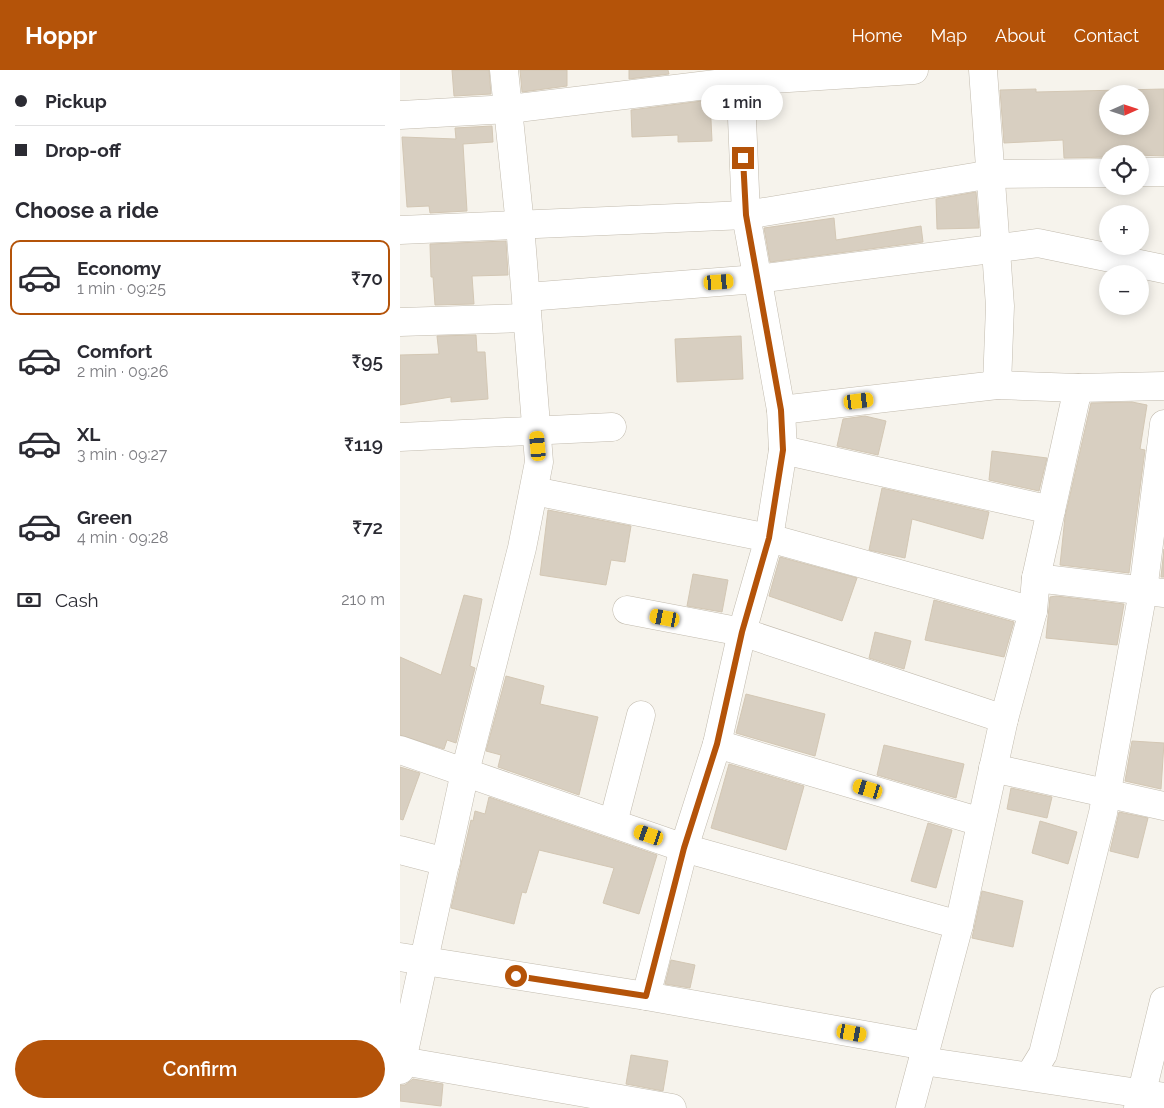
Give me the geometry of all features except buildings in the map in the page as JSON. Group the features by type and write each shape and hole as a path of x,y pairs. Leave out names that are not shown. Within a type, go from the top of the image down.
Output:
{"street":[{"path":"504,70 520,225 539,462 522,548 465,772 446,862 412,959 401,1065 672,1108"},
{"path":"400,115 509,110 740,76 914,70"},
{"path":"983,70 992,174 994,250 1000,306 997,385"},
{"path":"646,996 684,848 717,744 742,632 769,538 783,450 781,410 746,215 740,76"},
{"path":"1149,172 1164,172"},
{"path":"400,230 746,215 992,174 1099,173"},
{"path":"400,322 527,308 1038,243 1164,269"},
{"path":"781,410 997,385 1078,388 1164,386"},
{"path":"910,1108 959,925 1004,719 1033,612 1036,578 1078,388"},
{"path":"1030,1075 1043,1054 1153,592 1164,424"},
{"path":"400,437 612,426"},
{"path":"783,450 1051,510"},
{"path":"534,491 769,538 1033,612"},
{"path":"1036,578 1153,592"},
{"path":"627,610 742,632 1004,719"},
{"path":"613,823 641,715"},
{"path":"717,744 981,822"},
{"path":"400,750 684,848 959,925"},
{"path":"993,768 1164,806"},
{"path":"400,850 446,862"},
{"path":"412,959 646,996 1148,1099 1164,1001"}],"route":[{"path":"516,976 646,996 684,848 717,744 742,632 769,538 783,450 781,410 746,215 743,158"}]}
